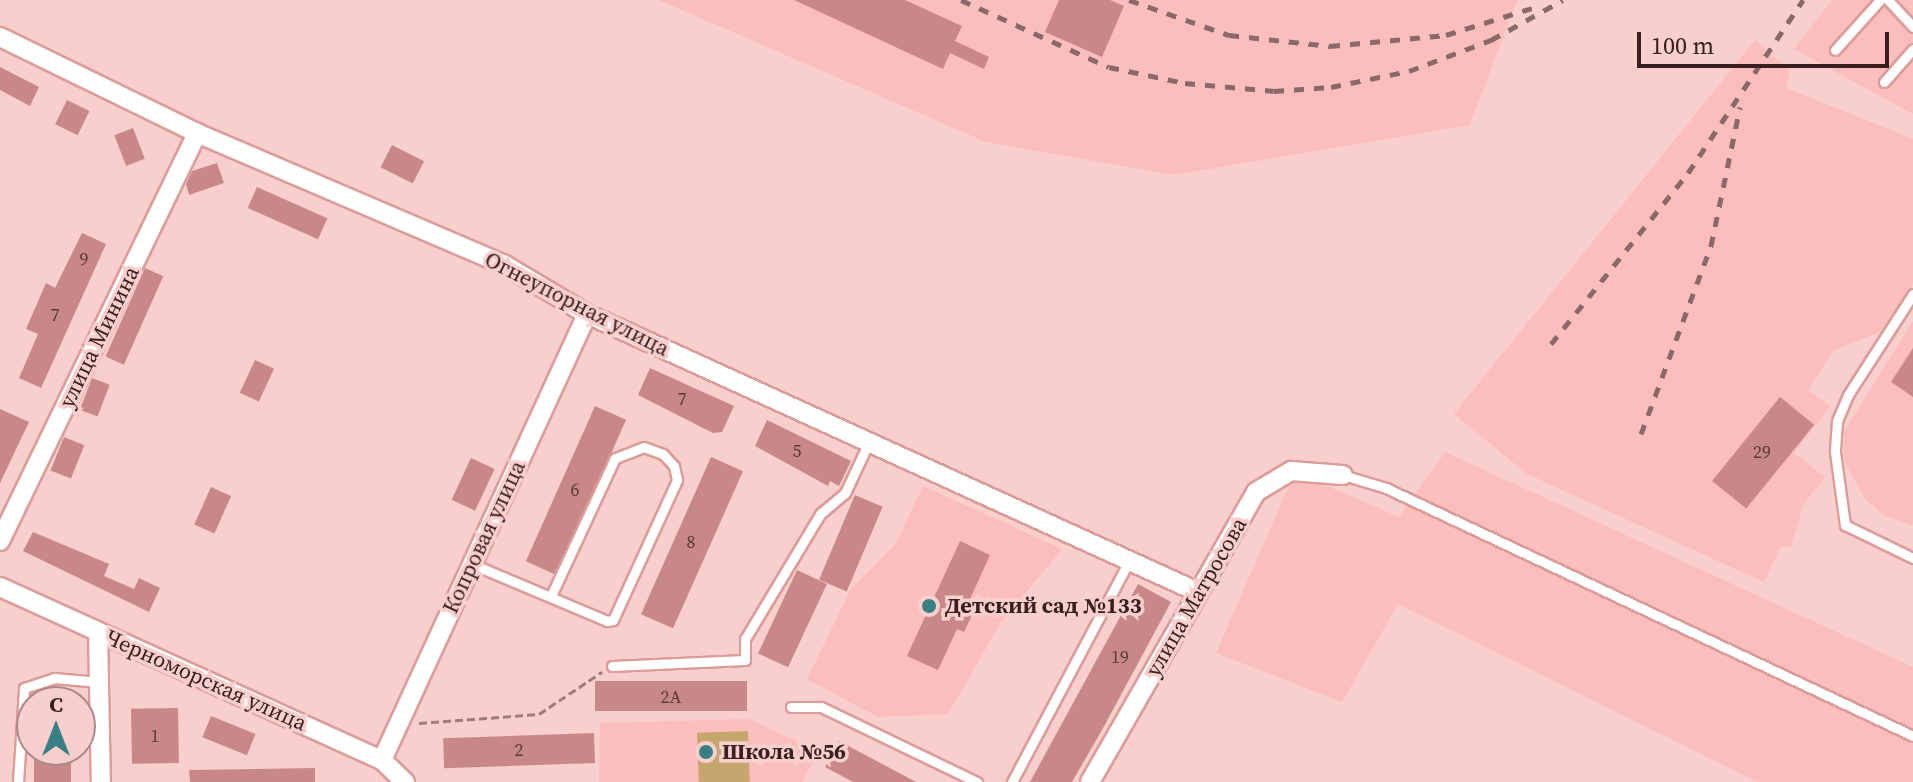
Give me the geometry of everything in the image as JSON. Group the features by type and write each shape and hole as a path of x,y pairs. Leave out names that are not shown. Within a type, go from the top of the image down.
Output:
{"street":[{"name":"Огнеупорная улица","path":"0,37 197,133 505,265 587,314 1198,592"},
{"name":"улица Минина","path":"0,541 197,133"},
{"name":"Копровая улица","path":"382,760 587,314"},
{"name":"улица Матросова","path":"1090,782 1256,492 1291,471 1343,475"},
{"name":"Черноморская улица","path":"0,587 98,632 180,664 382,760 405,782"},
{"path":"98,632 101,782"}],"lane":[{"path":"1835,50 1880,0"},
{"path":"1888,0 1913,27"},
{"path":"1884,82 1913,49"},
{"path":"1913,294 1848,395 1837,421 1835,452 1845,525 1913,558"},
{"path":"612,666 745,660 745,639 820,514 845,493 868,444"},
{"path":"472,564 607,621 619,616 677,480 674,466 663,454 644,447 615,458 551,596"},
{"path":"1343,475 1386,488 1913,736"},
{"path":"1012,782 1129,561"},
{"path":"18,782 24,688 54,678 99,682"},
{"path":"791,707 821,707 977,782"}],"path":[{"path":"399,723 539,714 612,666"}],"shaded area":[{"path":"659,0 1517,0 1470,125 1174,175 986,142"},
{"path":"1832,0 1913,0 1913,114 1794,49"},
{"path":"1755,40 1790,71 1786,88 1913,139 1913,284 1882,331 1834,350 1808,390 1830,406 1794,453 1825,477 1803,505 1791,548 1781,546 1764,582 1527,474 1454,414"},
{"path":"1913,321 1913,525 1885,516 1865,499 1844,461 1844,431"},
{"path":"1445,452 1913,667 1913,782 1758,782 1398,604 1342,702 1216,653 1295,472 1399,517"},
{"name":"Детский сад №133","path":"923,486 1062,549 1001,622 948,714 878,717 807,679 851,589 896,543"},
{"name":"Школа №56","path":"748,719 810,747 816,757 802,782 599,782 600,723"},
{"path":"748,731 750,782 699,782 697,733"}],"building":[{"path":"794,0 905,0 962,26 955,41 989,57 984,69 950,53 943,69"},
{"path":"1059,0 1110,0 1124,6 1102,57 1045,32"},
{"path":"0,67 39,87 30,106 0,90"},
{"path":"67,100 89,111 78,135 55,124"},
{"path":"133,128 145,159 126,166 114,135"},
{"path":"392,145 424,161 413,184 381,167"},
{"path":"217,163 224,183 189,195 186,184 192,171"},
{"path":"257,187 327,218 318,239 248,208"},
{"path":"82,233 106,244 41,388 19,378 38,334 26,329 46,283 55,288"},
{"path":"145,268 163,276 124,365 106,357"},
{"path":"1913,348 1913,397 1891,382"},
{"path":"255,360 274,369 259,402 240,393"},
{"path":"650,368 734,406 722,432 713,433 638,395"},
{"path":"92,378 110,385 98,417 80,410"},
{"path":"1780,397 1814,425 1746,509 1712,481"},
{"path":"595,406 626,420 557,575 526,561"},
{"path":"0,409 29,422 0,483"},
{"path":"767,420 851,461 839,486 830,481 828,486 755,446"},
{"path":"64,437 84,445 71,479 51,470"},
{"path":"711,457 743,471 673,628 641,614"},
{"path":"471,458 495,469 475,511 452,500"},
{"path":"211,487 231,496 214,533 194,524"},
{"path":"855,495 883,507 847,591 819,580"},
{"path":"33,532 109,564 104,576 134,589 139,578 160,588 149,612 23,551"},
{"path":"960,541 990,555 970,599 978,602 964,632 957,629 938,670 907,656"},
{"path":"797,570 827,584 788,667 758,653"},
{"path":"1138,584 1171,602 1102,730 1072,782 1030,782"},
{"path":"595,681 747,681 747,711 595,711"},
{"path":"178,708 179,763 132,764 131,709"},
{"path":"211,716 256,734 247,755 202,737"},
{"path":"594,733 595,763 444,768 443,738"},
{"path":"839,741 916,782 853,782 825,767"},
{"path":"34,766 71,766 71,782 34,782"},
{"path":"315,768 315,782 190,782 189,770"}],"railway":[{"path":"961,0 1109,67 1185,83 1274,91 1331,87 1409,71 1491,40 1563,0"},
{"path":"1129,0 1229,35 1330,46 1446,35 1532,8"},
{"path":"1551,344 1688,173 1803,0"},
{"path":"1641,434 1711,246 1740,107"}],"place":[{"name":"Детский сад №133","path":"929,606"},
{"name":"Школа №56","path":"706,752"}]}
